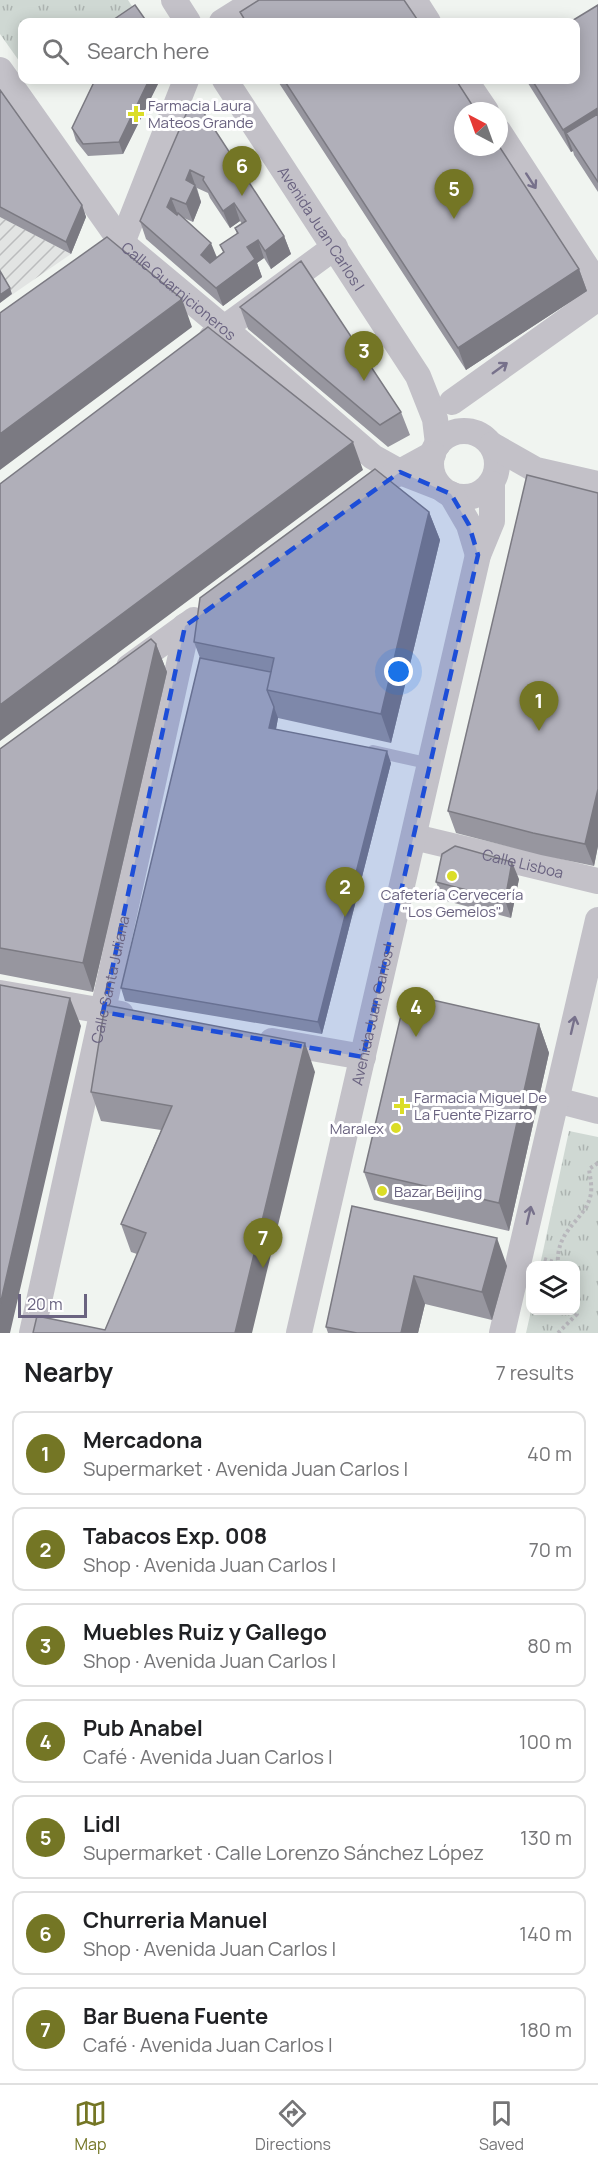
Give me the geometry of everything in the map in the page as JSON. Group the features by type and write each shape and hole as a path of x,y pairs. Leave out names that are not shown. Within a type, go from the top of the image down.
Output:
{"street":[{"path":"174,0 185,18"},
{"path":"228,18 257,0"},
{"path":"414,0 425,18"},
{"name":"Calle Guarnicioneros","path":"0,70 122,243 373,457 400,472 446,491"},
{"path":"94,263 122,243 184,84"},
{"name":"Avenida Juan Carlos I","path":"228,84 418,376 435,419 435,449"},
{"path":"468,84 480,102"},
{"path":"508,146 598,285"},
{"path":"192,352 335,247"},
{"path":"452,402 598,298"},
{"name":"Avenida Juan Carlos I","path":"418,376 452,402 484,439"},
{"path":"375,487 435,449 445,437 465,430 536,470 598,484"},
{"path":"435,449 432,472 446,491 462,497 473,496 483,491 494,478 498,464 484,439"},
{"path":"494,478 536,470"},
{"name":"Avenida Juan Carlos I","path":"299,1333 340,1208 363,1057 478,555 492,521 494,478"},
{"name":"Avenida Juan Carlos I","path":"446,491 469,525 478,555"},
{"path":"111,680 214,605"},
{"name":"Calle Santa Juliana","path":"32,1333 104,1012 185,626"},
{"name":"Calle Lisboa","path":"414,837 598,881"},
{"path":"502,1333 531,1254 556,1100 598,920"},
{"path":"0,993 146,1019"},
{"path":"247,1037 363,1057"},
{"path":"556,1100 598,1111"},
{"path":"494,1244 531,1254"}],"lane":[{"path":"362,749 431,764"}],"path":[{"path":"558,1261 559,1245 588,1203 591,1194 589,1169 598,1162"},
{"path":"531,1254 550,1261"},
{"path":"558,1333 576,1315"}],"highlighted area":[{"path":"400,472 451,494 469,525 478,555 363,1057 103,1012 185,626"}],"shaded area":[{"path":"0,217 71,254 0,303"}],"green space":[{"path":"0,0 128,0 139,17 18,18 18,59 0,34"},
{"path":"569,1131 598,1137 598,1333 526,1333 530,1315 580,1315 580,1261 541,1261"}],"building":[{"path":"259,0 404,0 416,18 244,18 240,12"},
{"path":"135,5 144,18 116,18"},
{"path":"598,5 598,108 563,130 534,84 580,84 580,18 577,18"},
{"path":"93,84 147,84 119,142 83,144 72,128"},
{"path":"287,84 459,84 470,102 454,102 454,156 506,156 579,269 458,348"},
{"path":"0,90 82,205 66,242 0,207"},
{"path":"198,104 284,236 265,251 258,240 247,247 255,259 216,288 140,221 190,105","holes":["190,170 204,177 203,180 223,211 234,203 246,221 235,228 238,233 220,245 224,252 210,263 201,255 211,243 178,213 177,215 167,207 171,198 186,204 195,185 186,180"]},
{"path":"598,114 598,182 566,133"},
{"path":"107,237 182,299 0,434 0,313"},
{"path":"301,261 401,412 380,425 240,307"},
{"path":"0,271 10,288 0,295"},
{"path":"208,327 353,442 0,705 0,484"},
{"path":"375,469 429,512 381,714 267,690 274,658 194,642 200,598"},
{"path":"527,475 598,493 598,789 585,844 448,811"},
{"path":"151,639 156,644 83,963 0,948 0,749"},
{"path":"200,658 271,672 267,690 274,707 269,728 387,751 318,1022 121,988"},
{"path":"455,846 512,862 505,900 436,882 442,854"},
{"path":"0,985 70,998 0,1305"},
{"path":"406,994 539,1024 499,1203 364,1172"},
{"path":"105,1005 305,1043 235,1333 33,1333 37,1316 105,1330 146,1233 121,1224 172,1106 91,1092"},
{"path":"352,1206 497,1238 482,1292 414,1276 401,1333 357,1333 326,1327"}],"place":[{"name":"Farmacia Laura Mateos Grande","path":"136,114"},
{"name":"Churreria Manuel","path":"242,196"},
{"name":"Lidl","path":"454,219"},
{"name":"Muebles Ruiz y Gallego","path":"364,381"},
{"name":"Mercadona","path":"539,731"},
{"name":"Cafetería Cervecería \"Los Gemelos\"","path":"452,876"},
{"name":"Tabacos Exp. 008","path":"345,917"},
{"name":"Pub Anabel","path":"416,1037"},
{"name":"Farmacia Miguel De La Fuente Pizarro","path":"402,1106"},
{"name":"Maralex","path":"396,1128"},
{"name":"Bazar Beijing","path":"382,1191"},
{"name":"Bar Buena Fuente","path":"263,1268"}]}
